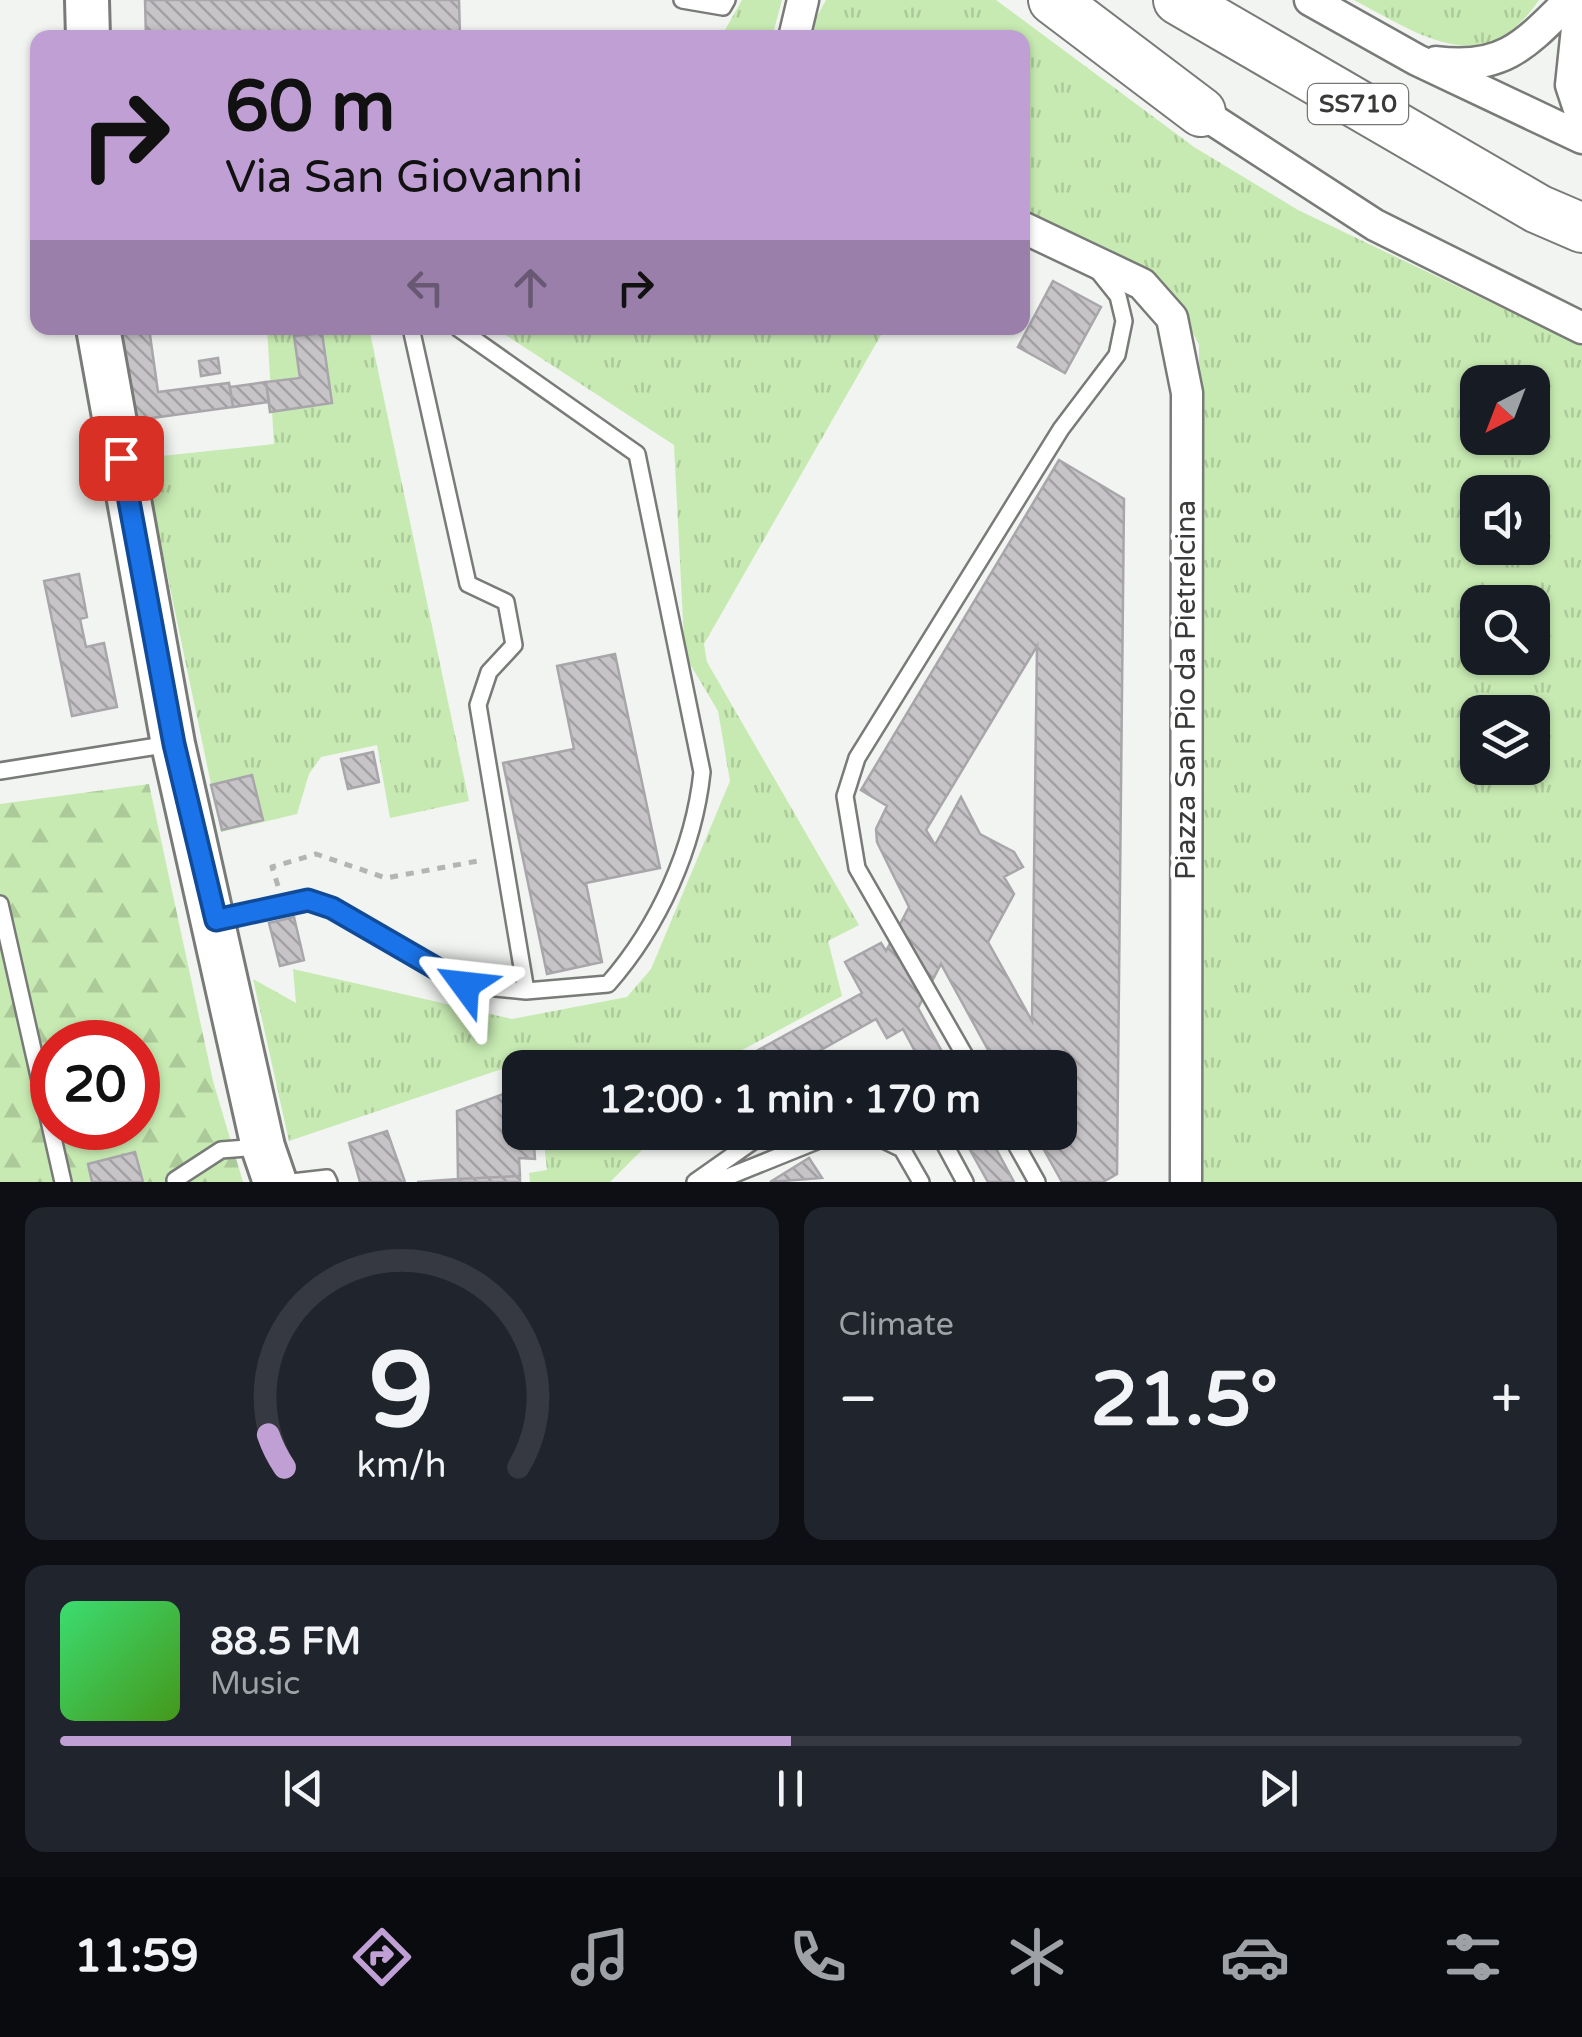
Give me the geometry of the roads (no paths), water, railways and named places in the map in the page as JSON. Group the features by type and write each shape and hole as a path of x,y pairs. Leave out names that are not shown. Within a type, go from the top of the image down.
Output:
{"main road":[{"path":"88,0 88,30"},
{"path":"1053,0 1201,112"},
{"name":"SS710","path":"1178,0 1538,209 1582,228"},
{"path":"99,335 174,744 269,1164"}],"street":[{"path":"796,30 803,0"},
{"path":"1030,0 1375,225 1582,328"},
{"path":"1310,0 1417,60 1582,138"},
{"path":"1417,60 1462,65 1496,61 1529,42 1570,0"},
{"path":"1580,0 1570,85 1582,118"},
{"name":"Piazza San Pio da Pietrelcina","path":"1030,230 1142,284 1172,318 1187,393 1186,1182"}],"lane":[{"path":"682,0 723,7 727,0"},
{"path":"962,1050 858,868 844,796 857,758 1030,478 1061,429 1118,355 1124,322 1118,296 1076,251"},
{"path":"414,335 468,584 506,602 514,645 489,672 478,705 526,991"},
{"path":"216,920 308,900 332,908 465,985 526,991 608,984 640,948 696,823 702,772 637,454 468,335"},
{"path":"0,771 174,744"},
{"path":"0,904 63,1182"},
{"path":"175,1180 220,1150 269,1164"},
{"path":"696,1182 741,1150"},
{"path":"715,1182 794,1150"},
{"path":"903,1150 921,1182"},
{"path":"948,1150 965,1182"},
{"path":"1019,1150 1038,1182"},
{"path":"292,1182 328,1178 329,1182"}]}
